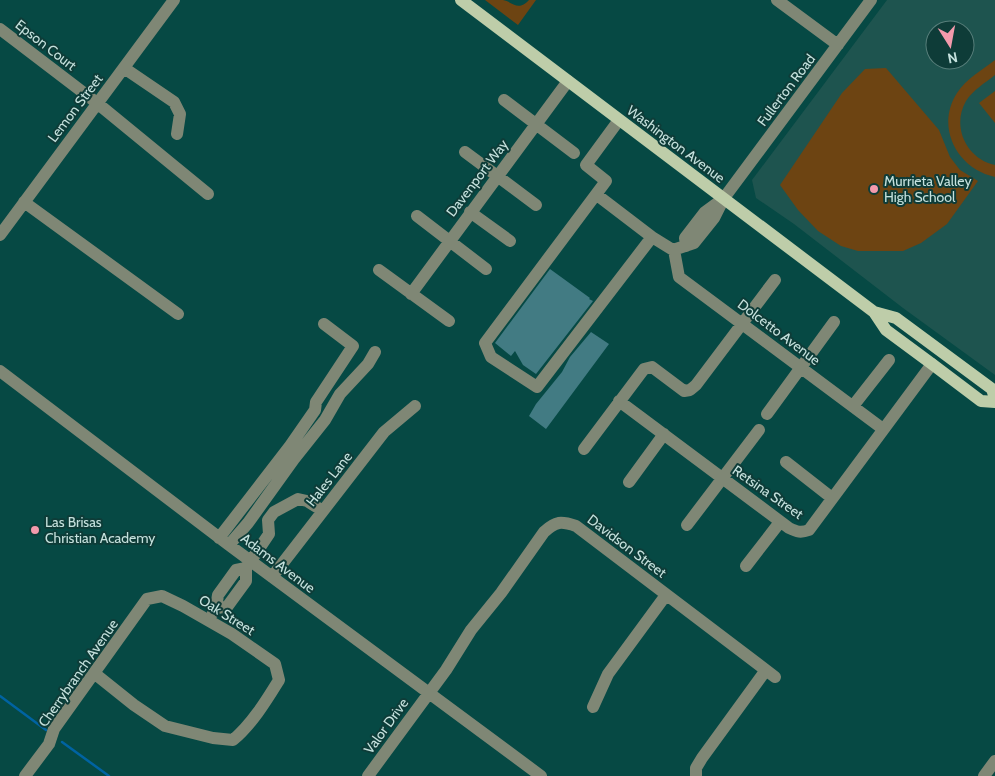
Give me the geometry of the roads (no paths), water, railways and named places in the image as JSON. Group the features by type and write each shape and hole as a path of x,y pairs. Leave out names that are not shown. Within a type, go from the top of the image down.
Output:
{"main road":[{"name":"Washington Avenue","path":"461,0 874,312 886,330 981,401 995,400 992,389 896,318 874,312"}],"street":[{"path":"777,0 838,45"},
{"name":"Fullerton Road","path":"680,248 694,244 714,218 724,198 871,0"},
{"name":"Lemon Street","path":"0,235 124,68 169,2"},
{"name":"Epson Court","path":"0,29 97,103 208,194"},
{"path":"124,68 174,102 180,114 177,134"},
{"name":"Davenport Way","path":"411,294 568,81"},
{"path":"504,100 574,153"},
{"path":"619,120 586,165 606,181 485,343 492,357 537,387 652,237"},
{"path":"465,152 536,205"},
{"path":"597,195 652,237 680,248"},
{"path":"24,202 178,314"},
{"path":"470,212 510,241"},
{"path":"417,216 486,268"},
{"name":"Dolcetto Avenue","path":"680,248 679,276 884,429"},
{"path":"379,270 449,322"},
{"path":"584,449 644,369 652,367 684,391 690,390 696,385 775,280"},
{"path":"767,414 834,322"},
{"path":"224,542 315,410 316,402 353,346 324,324"},
{"path":"224,542 248,523 325,420 340,394 368,364 375,352"},
{"path":"853,406 889,360"},
{"name":"Retsina Street","path":"619,401 780,522 796,532 802,532 809,530 932,364"},
{"name":"Adams Avenue","path":"0,371 224,542 248,565 272,577 541,776"},
{"name":"Hales Lane","path":"272,577 384,432 415,406"},
{"path":"687,525 759,430"},
{"path":"629,482 664,434"},
{"path":"786,462 832,498"},
{"path":"216,608 227,607 246,581 248,565 269,534 268,520 274,512 296,499 302,498 324,511"},
{"name":"Davidson Street","path":"429,693 471,630 544,532 553,524 564,522 576,526 770,674 702,758 696,768 696,776"},
{"path":"746,566 780,522"},
{"path":"207,620 216,608 218,595 224,586 236,570 248,565"},
{"path":"224,586 236,595"},
{"path":"592,707 608,674 666,595"},
{"name":"Oak Street","path":"94,673 134,705 165,726 213,738 233,740 241,733 278,680 275,664 232,634 162,596"},
{"name":"Cherrybranch Avenue","path":"25,776 49,744 54,729 147,599 162,596"},
{"name":"Valor Drive","path":"368,776 429,693"},
{"path":"984,776 995,761"}],"waterway":[{"path":"0,696 46,730"},
{"path":"62,742 109,776"}],"place":[{"name":"Murrieta Valley High School","path":"874,189"},
{"name":"Las Brisas Christian Academy","path":"35,530"}]}
